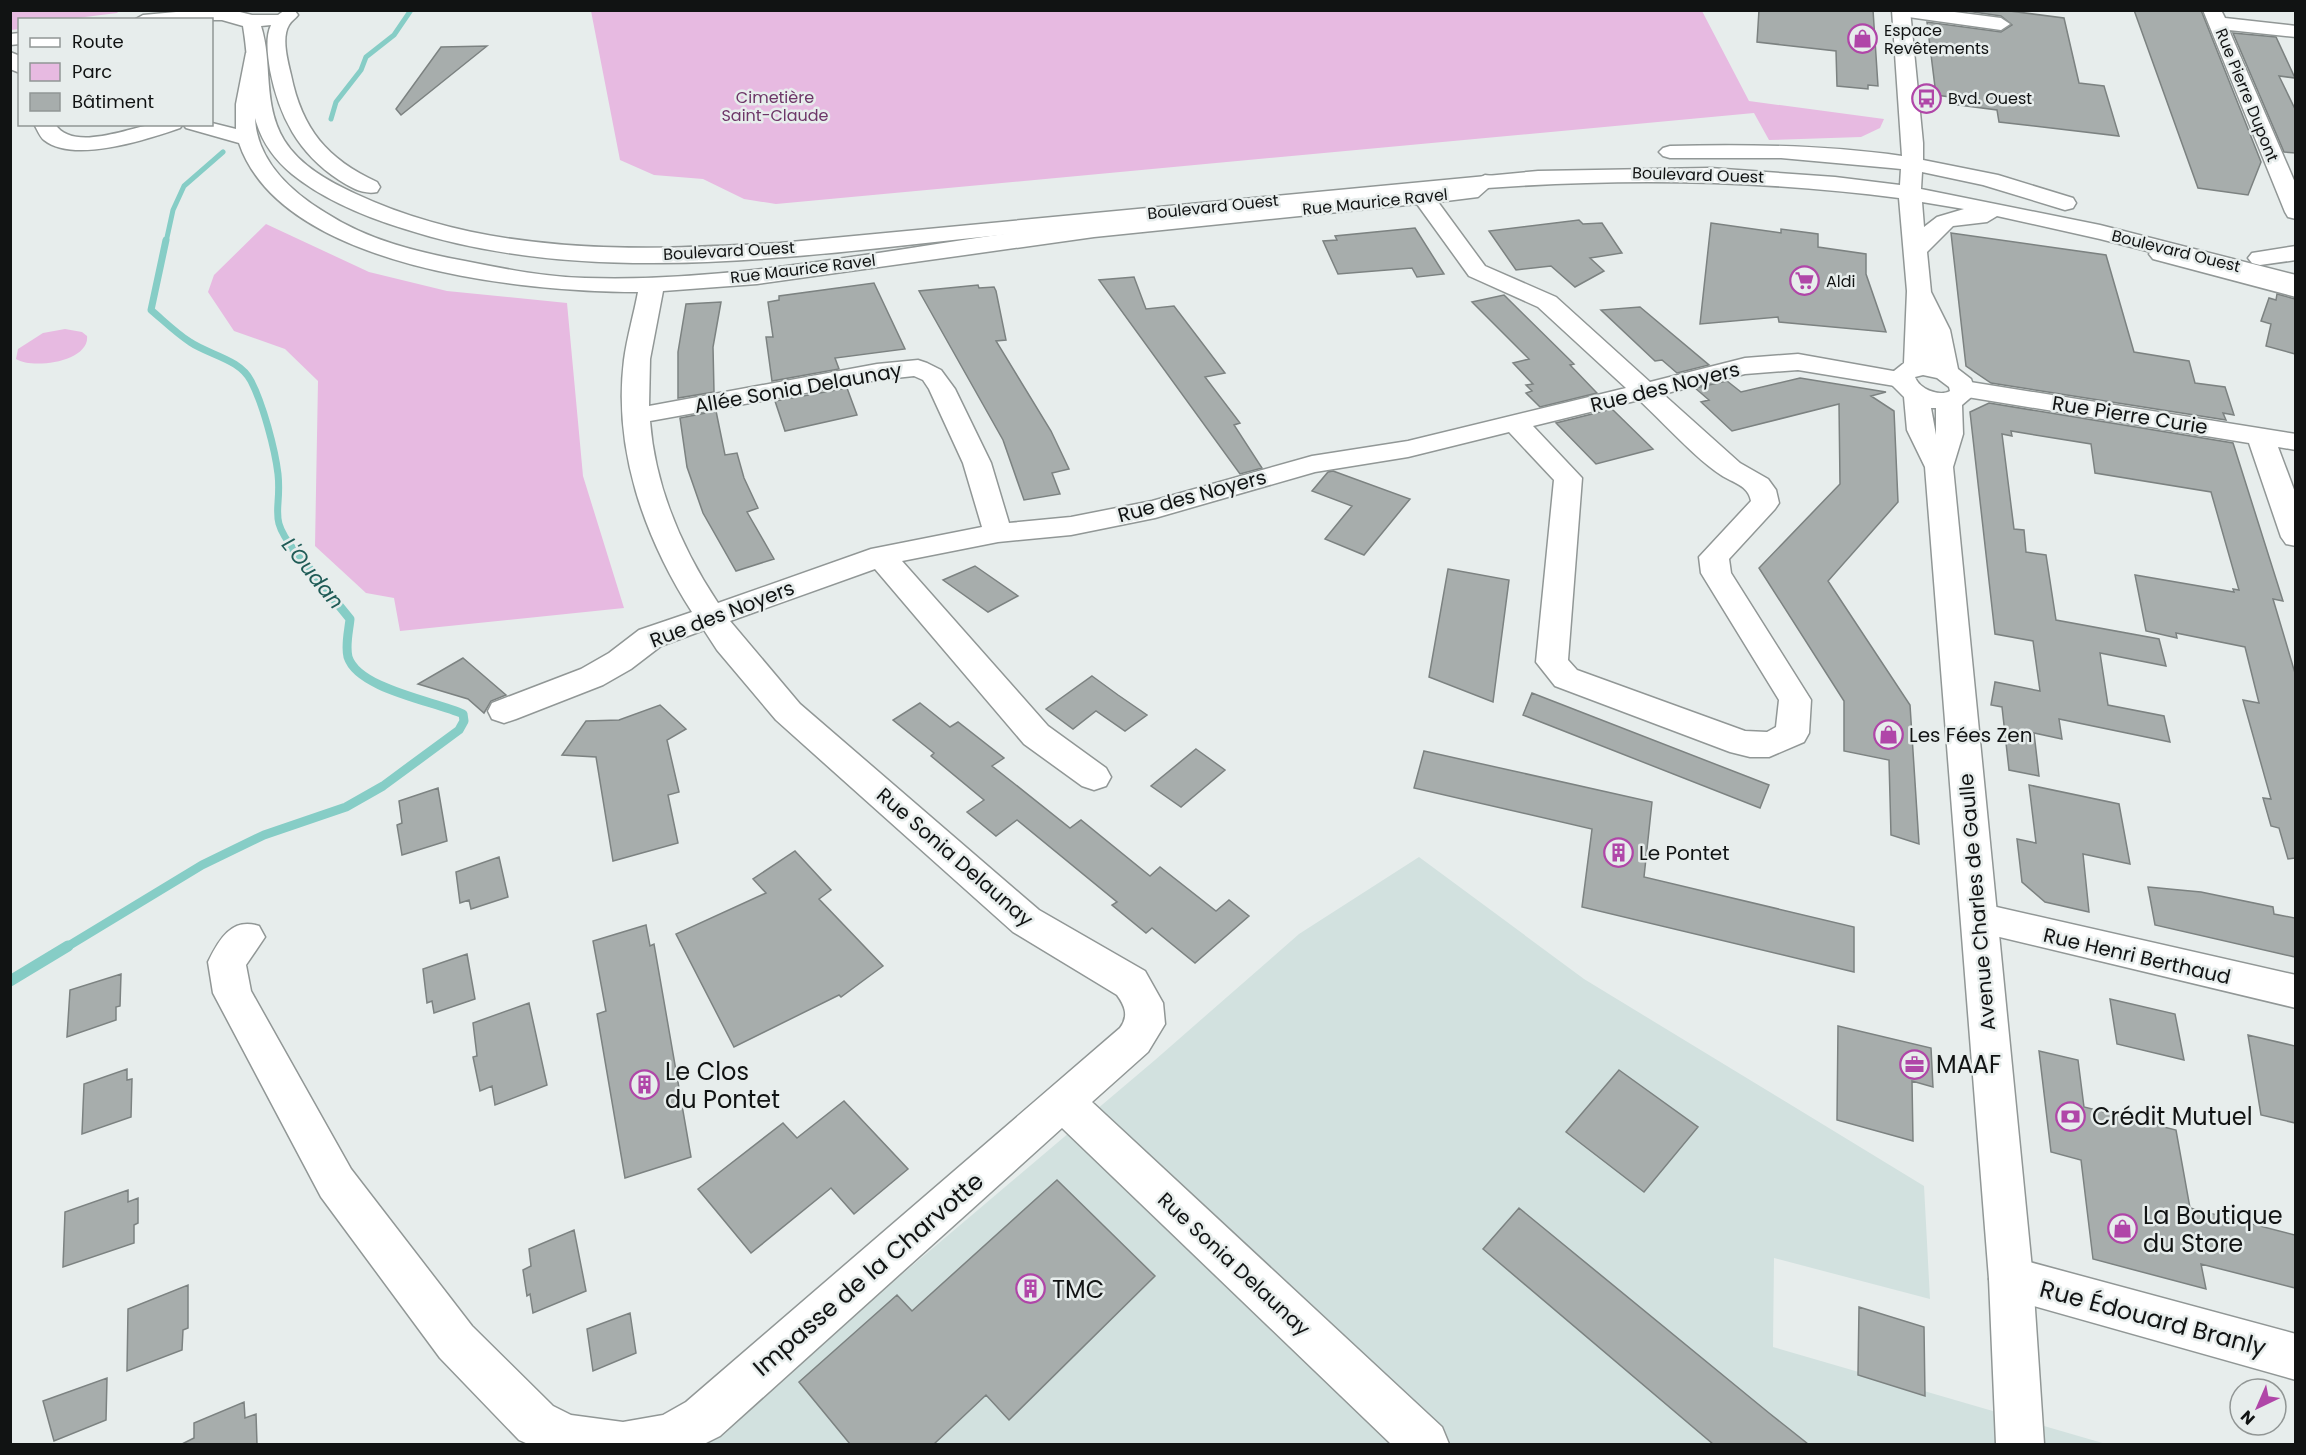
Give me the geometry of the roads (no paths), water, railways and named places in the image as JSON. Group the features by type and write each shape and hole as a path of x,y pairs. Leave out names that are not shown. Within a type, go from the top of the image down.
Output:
{"main road":[{"path":"146,18 186,10"},
{"path":"1901,11 2001,24"},
{"name":"Avenue Charles de Gaulle","path":"1901,11 1910,113 1910,179 1919,291 1912,381 1920,430 1939,466 2011,1279 2020,1444"},
{"path":"163,18 223,12 233,18 249,20 295,13"},
{"name":"Boulevard Ouest","path":"295,13 282,20 278,30 284,87 301,132 333,165 364,185 405,202 469,220 531,231 602,240 724,238 854,228 1582,158 1774,150 1910,179 2003,210 2053,220 2295,282"},
{"path":"2215,17 2295,32"},
{"name":"Rue Pierre Dupont","path":"2215,17 2295,212"},
{"name":"Boulevard Ouest","path":"249,20 253,28 262,112 274,141 301,170 318,183 356,204 400,222 488,242 580,253 696,255 780,249 1485,181 1584,173 1673,172 1769,177 1910,179 1926,187 1952,188 2148,229 2295,267"},
{"name":"Rue Maurice Ravel","path":"255,53 246,111 248,139 259,161 297,203 344,234 429,262 495,274 583,285 652,284 745,278 1038,236 1470,192 1485,181"},
{"path":"213,119 246,111"},
{"path":"1774,150 1853,147 1886,139 1910,113"},
{"path":"44,126 46,132 56,139 80,143 139,136 167,126"},
{"path":"200,126 248,139"},
{"path":"1769,177 1833,191 1867,202 1883,213 1915,250 1937,225 1955,217 1989,215 2053,220 2141,248 2295,290"},
{"path":"1423,197 1477,271 1547,302 1730,469 1760,485 1765,492 1766,503 1714,557 1716,573 1768,653 1795,700 1792,733 1774,745 1761,746 1742,743 1566,678 1552,662 1568,478 1515,423"},
{"path":"2260,258 2295,253"},
{"name":"Rue Sonia Delaunay","path":"652,284 637,359 636,416 647,485 664,532 711,617 728,642 788,712 1026,921 1131,983 1144,1003 1145,1024 1134,1040 1063,1102 1419,1443"},
{"name":"Avenue Charles de Gaulle","path":"1919,291 1938,330 1953,387 1950,434 1939,466"},
{"name":"Rue des Noyers","path":"504,711 592,677 620,661 650,638 881,556 998,533 1071,526 1155,509 1312,464 1408,449 1768,363 1798,362 1953,387"},
{"name":"Allée Sonia Delaunay","path":"636,416 877,372 918,368 932,375 947,400 977,463 998,533"},
{"name":"Rue Pierre Curie","path":"1953,387 2295,442"},
{"path":"2261,437 2295,537"},
{"path":"881,556 1036,735 1094,777"},
{"name":"Rue Henri Berthaud","path":"1979,918 2295,992"},
{"path":"246,937 227,962 232,993 336,1183 456,1342 536,1423 567,1438 618,1444"},
{"name":"Impasse de la Charvotte","path":"655,1442 702,1419 1063,1102"},
{"name":"Rue Édouard Branly","path":"2011,1279 2295,1357"}],"waterway":[{"name":"L'Oudan","path":"331,119 336,102 361,70 366,57 394,35 411,10"},
{"name":"L'Oudan","path":"166,242 173,210 184,186 223,152"},
{"name":"L'Oudan","path":"166,240 151,310 190,342 240,367 251,381 264,414 278,474 278,521 286,539 295,551"},
{"name":"L'Oudan","path":"65,948 202,865 264,835 346,807 383,786 459,730 464,721 463,714 381,686 366,678 355,668 347,652 350,619 294,550"},
{"name":"L'Oudan","path":"10,981 68,946"}],"place":[{"name":"Espace Revêtements","path":"1863,39"},
{"name":"Bvd. Ouest","path":"1927,98"},
{"name":"Aldi","path":"1805,281"},
{"name":"Les Fées Zen","path":"1888,735"},
{"name":"Le Pontet","path":"1618,853"},
{"name":"MAAF","path":"1915,1064"},
{"name":"Le Clos du Pontet","path":"644,1085"},
{"name":"Crédit Mutuel","path":"2071,1116"},
{"name":"La Boutique du Store","path":"2122,1229"},
{"name":"TMC","path":"1031,1289"}],"park label":[{"name":"Cimetière Saint-Claude","path":"775,106"}]}
